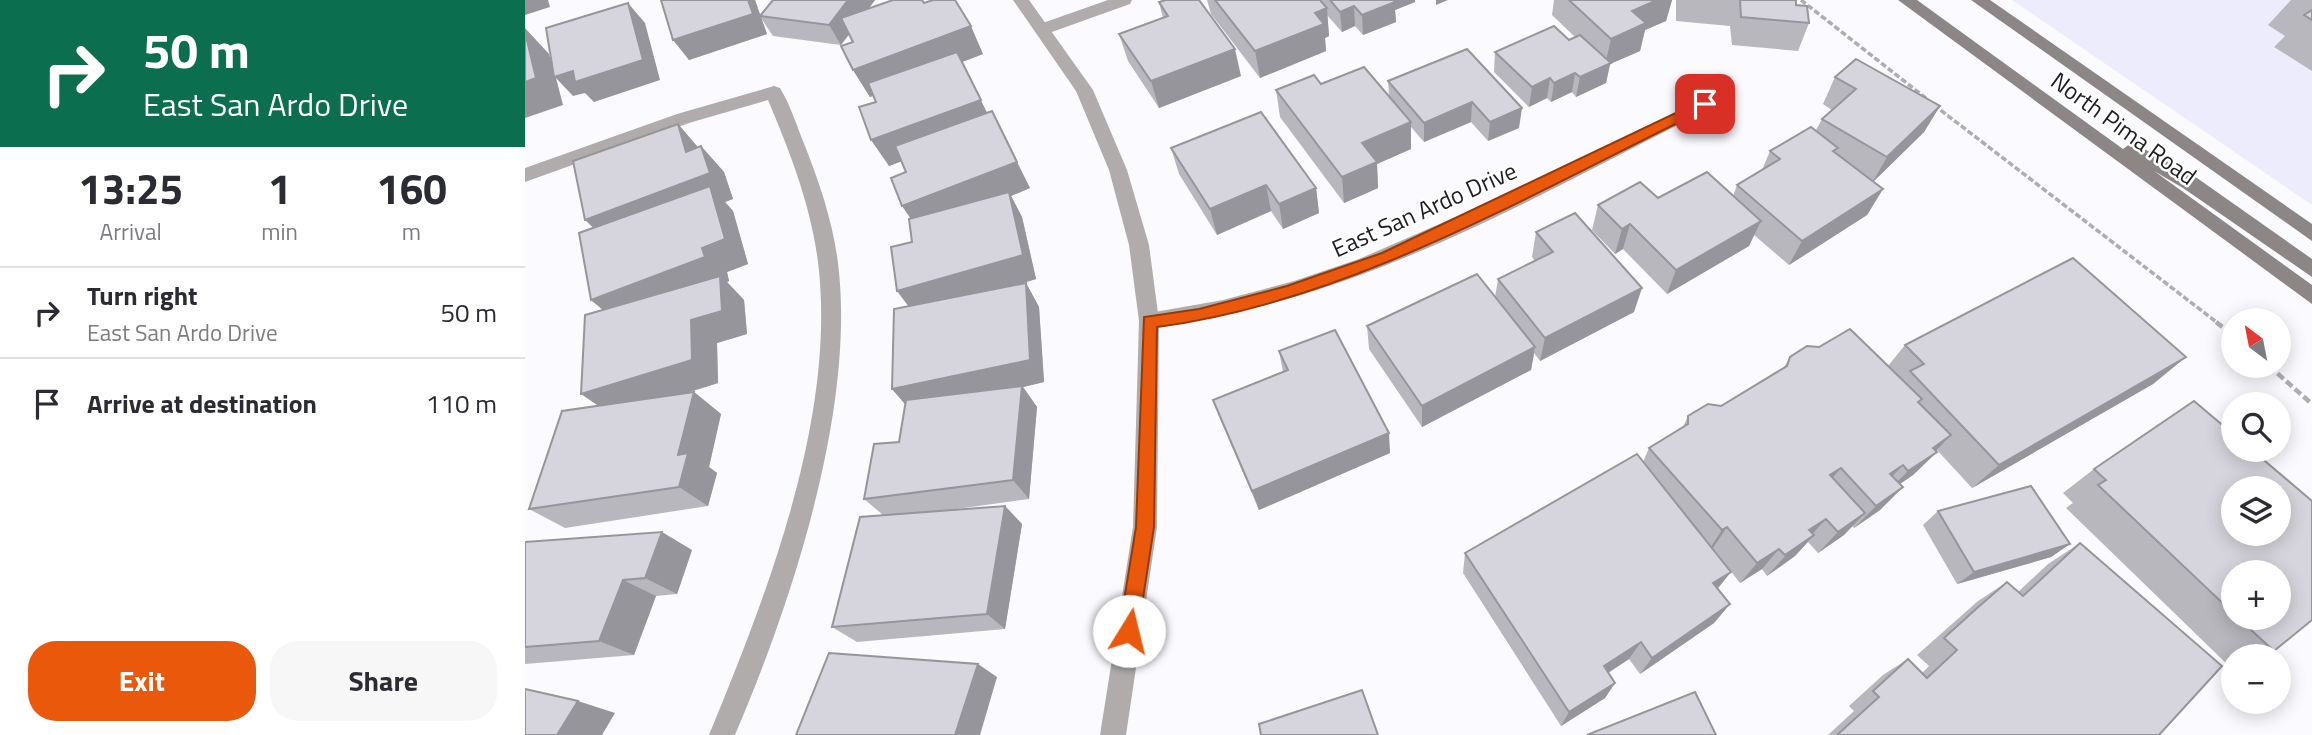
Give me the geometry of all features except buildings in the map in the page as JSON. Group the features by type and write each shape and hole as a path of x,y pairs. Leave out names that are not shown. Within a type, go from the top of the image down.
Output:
{"main road":[{"name":"North Pima Road","path":"1906,0 2312,296"},
{"name":"North Pima Road","path":"1979,0 2312,234"},
{"path":"2056,109 2190,183 2312,269"}],"street":[{"path":"1021,0 1084,90 1118,170 1139,245 1149,321 1145,527 1113,735"},
{"path":"1043,29 1124,0"},
{"path":"525,174 683,118 774,92 816,197 828,266 830,339 816,442 784,571 722,735"},
{"name":"East San Ardo Drive","path":"1149,321 1199,315 1288,292 1388,257 1705,104"}],"path":[{"path":"1801,0 2221,326"},
{"path":"2283,378 2312,404"}],"shaded area":[{"path":"2012,0 2312,0 2312,205"}],"route":[{"path":"1129,631 1145,527 1149,321 1199,315 1288,292 1388,257 1705,104"}]}
